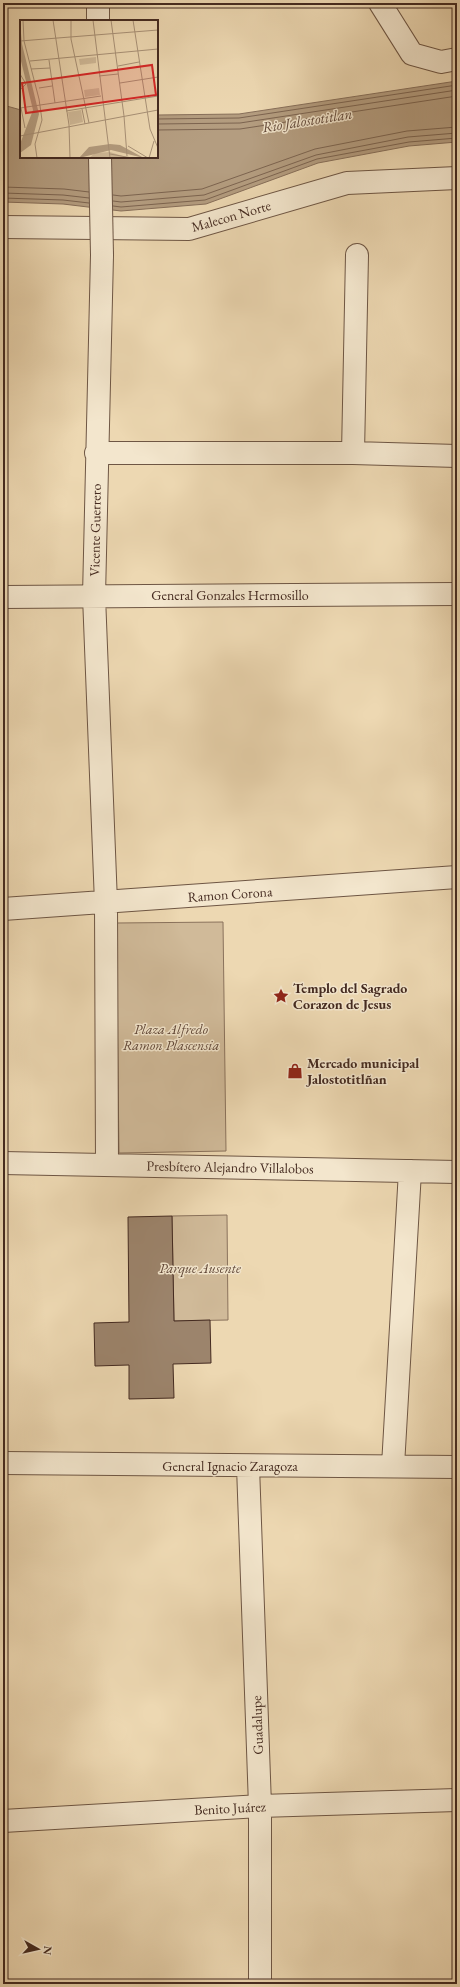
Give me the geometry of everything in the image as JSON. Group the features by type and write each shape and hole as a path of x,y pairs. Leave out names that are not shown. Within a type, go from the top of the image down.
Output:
{"street":[{"path":"98,3 98,20"},
{"path":"380,3 412,54 441,62 457,59"},
{"name":"Vicente Guerrero","path":"100,158 102,255 96,453 94,596 106,903 107,1164"},
{"name":"Malecon Norte","path":"3,227 189,229 347,183 457,178"},
{"path":"352,453 357,255"},
{"path":"96,453 352,453 457,456"},
{"name":"General Gonzales Hermosillo","path":"3,597 457,594"},
{"name":"Ramon Corona","path":"3,909 106,903 457,877"},
{"name":"Presbítero Alejandro Villalobos","path":"3,1163 457,1172"},
{"path":"393,1466 410,1171"},
{"name":"General Ignacio Zaragoza","path":"3,1463 457,1467"},
{"name":"Guadalupe","path":"248,1466 260,1806 260,1984"},
{"name":"Benito Juárez","path":"3,1821 260,1806 457,1800"}],"green space":[{"name":"Plaza Alfredo Ramon Plascensia","path":"223,922 226,1151 119,1153 116,923"},
{"name":"Parque Ausente","path":"227,1215 228,1320 174,1321 172,1216"}],"water":[{"name":"Rio Jalostotitlan","path":"457,81 457,142 409,146 318,163 206,204 121,211 63,204 3,202 3,105 20,110 20,158 158,158 158,115 239,114"}],"building":[{"path":"172,1216 174,1321 210,1320 211,1363 173,1364 174,1398 129,1399 129,1365 95,1366 94,1323 129,1322 128,1217"}],"place":[{"name":"Templo del Sagrado Corazon de Jesus","path":"281,996"},
{"name":"Mercado municipal Jalostotitlñan","path":"295,1071"}]}
